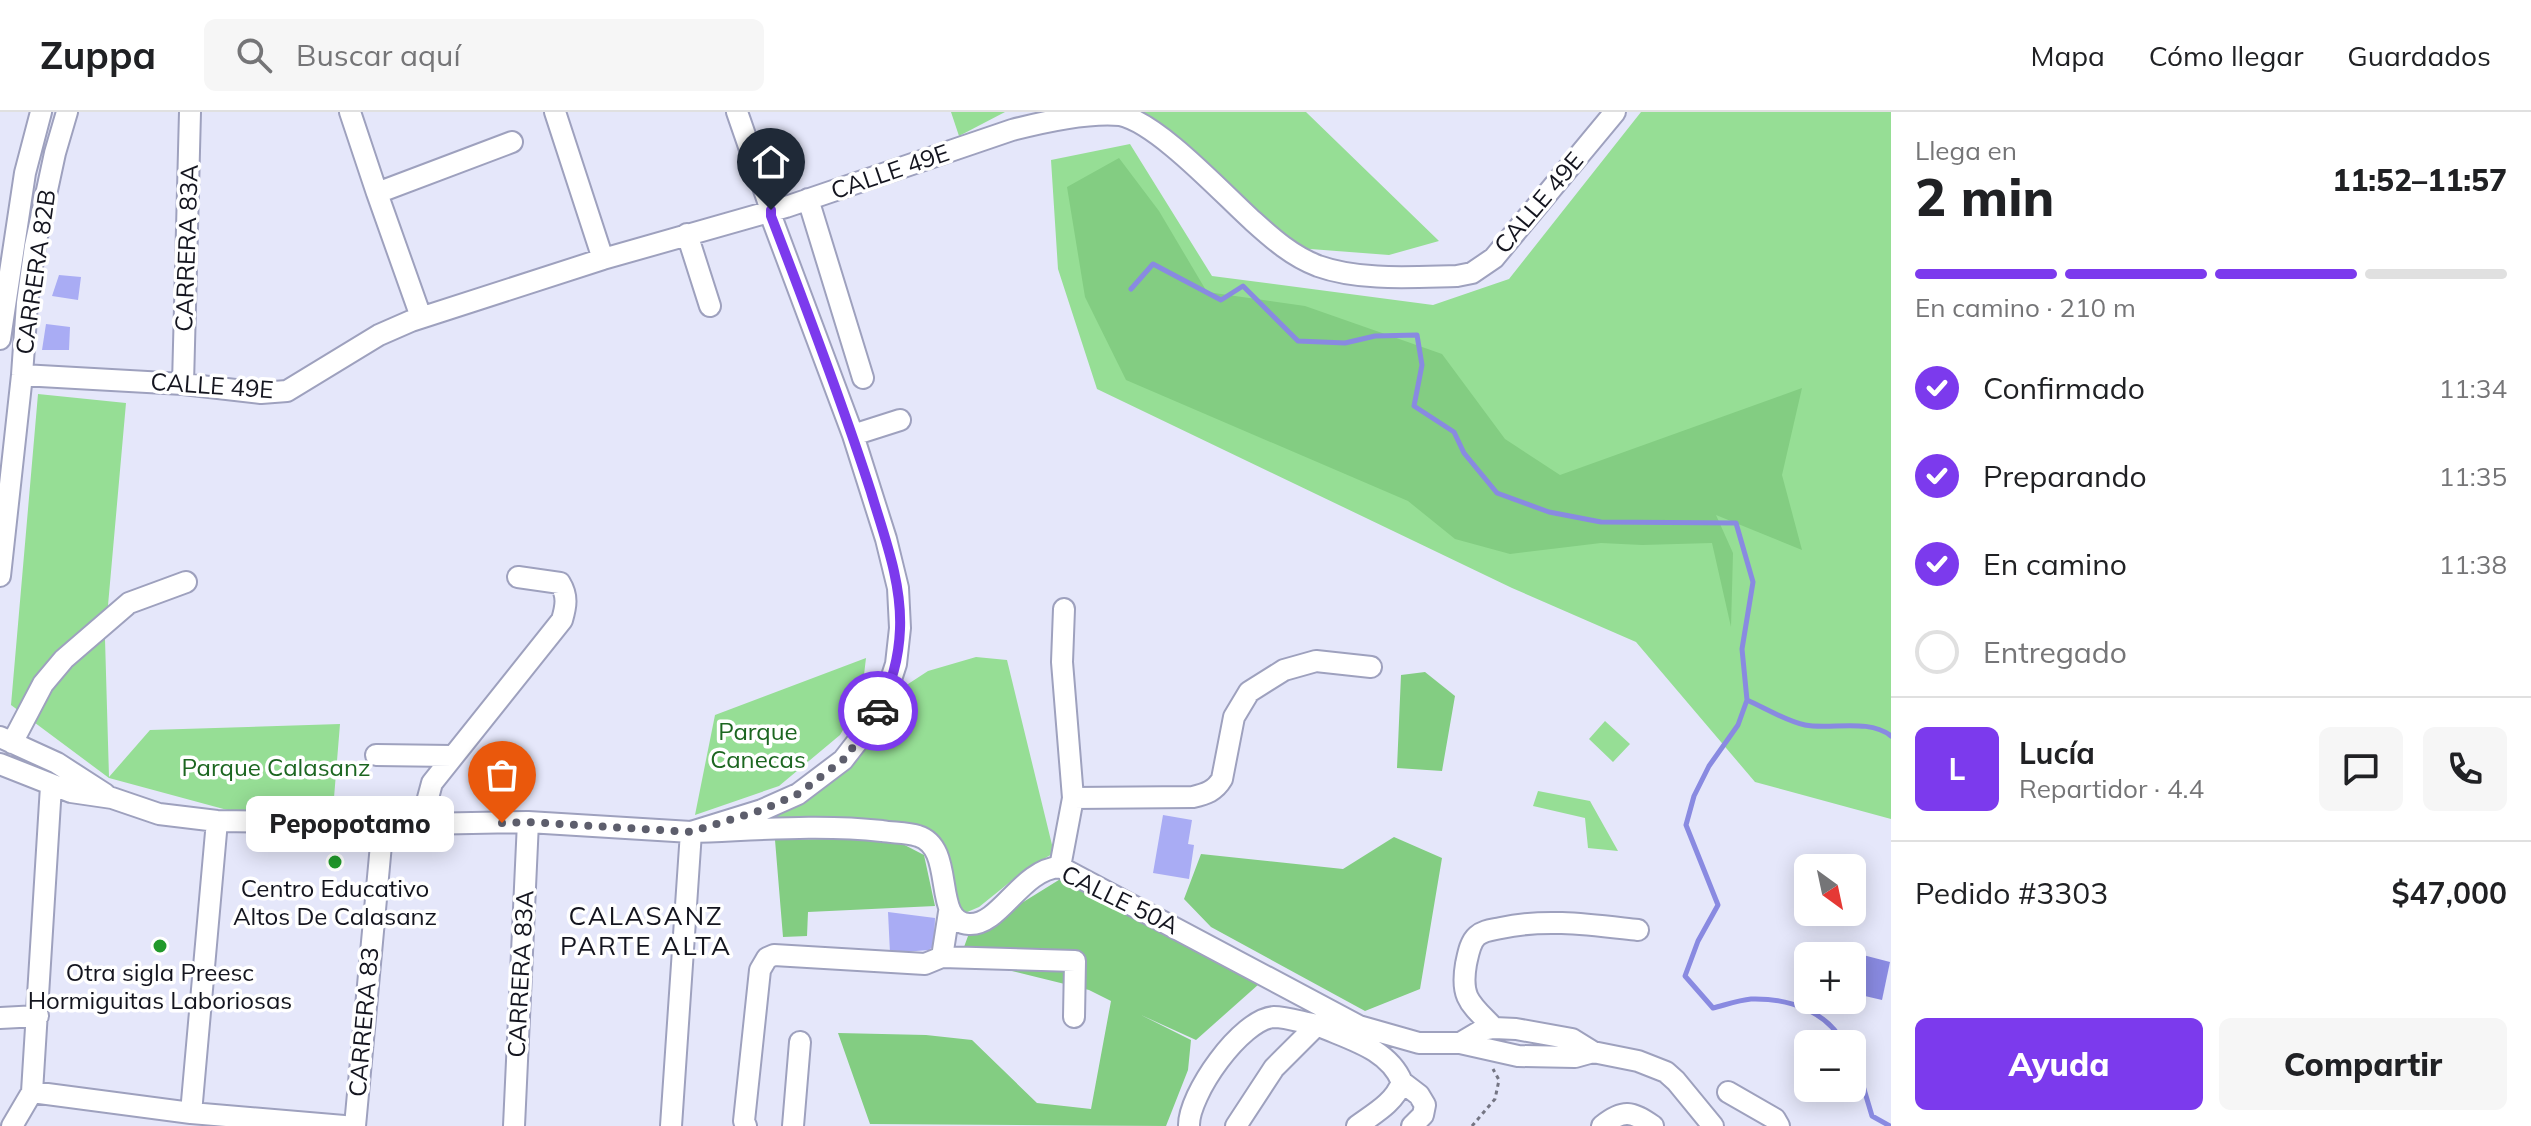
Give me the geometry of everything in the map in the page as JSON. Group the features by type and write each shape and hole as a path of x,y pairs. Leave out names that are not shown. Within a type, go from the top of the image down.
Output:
{"street":[{"name":"CARRERA 82B","path":"0,339 25,173 41,112"},
{"name":"CARRERA 82B","path":"0,576 35,246 67,112"},
{"name":"CARRERA 83A","path":"183,384 190,112"},
{"path":"350,112 421,317"},
{"path":"555,112 603,259"},
{"path":"691,832 762,810 798,794 843,760 871,724 885,698 896,664 900,628 898,588 886,539 853,435 771,216 737,112"},
{"name":"CALLE 49E","path":"22,375 183,384 261,393 287,391 379,335 421,317 808,199 1029,126 1103,114 1119,115 1148,128 1274,240 1307,261 1354,275 1457,276 1472,273 1494,258 1615,112"},
{"path":"377,193 512,142"},
{"path":"808,199 863,378"},
{"path":"687,234 710,306"},
{"path":"791,270 827,259"},
{"path":"815,333 846,322"},
{"path":"853,435 900,420"},
{"path":"421,824 432,783 562,620 566,605 565,591 560,583 518,577"},
{"path":"112,798 57,763 6,740 43,684 64,659 129,603 186,582"},
{"path":"1060,867 1073,798 1062,662 1064,609"},
{"path":"1073,798 1193,797 1209,793 1222,779 1234,717 1249,692 1284,670 1316,661 1371,667"},
{"path":"376,755 452,756"},
{"path":"0,764 71,792 112,798 159,814 217,821 528,822 691,832 846,827 918,836 932,844 939,858 949,912 942,957"},
{"path":"12,1126 32,1092 51,786"},
{"path":"191,1113 217,821"},
{"name":"CARRERA 83A","path":"514,1126 528,822"},
{"name":"CARRERA 83","path":"355,1126 383,823"},
{"path":"671,1126 691,832"},
{"name":"CALLE 50A","path":"949,912 970,925 980,922 990,917 1036,874 1060,867 1359,1026 1419,1043 1460,1043 1518,1056 1575,1057 1593,1052"},
{"path":"1494,1028 1471,1005 1463,982 1473,939 1482,932 1549,921 1638,930"},
{"path":"746,1126 744,1121 760,970 767,958 774,955 925,964 942,957 1075,961 1074,1017"},
{"path":"0,1018 38,1016"},
{"path":"1189,1126 1202,1089 1234,1041 1246,1030 1273,1017 1317,1025 1379,1053 1425,1105 1423,1115 1412,1126"},
{"path":"1236,1126 1274,1068 1317,1025"},
{"name":"CALLE 50A","path":"1460,1043 1482,1030 1494,1028 1572,1039 1593,1052 1638,1061 1666,1072 1676,1081 1702,1121"},
{"path":"793,1126 800,1042"},
{"path":"1357,1126 1388,1104 1398,1094 1402,1082"},
{"path":"32,1092 191,1113 344,1126"},
{"path":"1728,1092 1775,1119 1779,1126"},
{"path":"1602,1126 1611,1118 1628,1114 1637,1115 1653,1126"}],"path":[{"path":"1472,1126 1495,1099 1499,1080 1492,1068"}],"green space":[{"path":"951,112 1005,112 959,136"},
{"path":"1139,112 1306,112 1439,241 1389,255 1284,247"},
{"path":"1641,112 1891,112 1891,819 1755,782 1636,642 1512,588 1097,389 1058,269 1051,160 1130,144 1212,276 1433,305 1509,279"},
{"path":"1119,158 1159,211 1207,292 1305,306 1442,354 1505,439 1560,475 1802,388 1782,475 1802,550 1716,515 1733,553 1731,627 1712,543 1601,543 1510,554 1455,539 1408,501 1126,380 1085,297 1067,187"},
{"name":"Parque Calasanz","path":"38,394 126,403 105,639 109,777 150,730 340,724 333,810 231,811 109,778 11,705"},
{"path":"976,657 1007,660 1054,853 1026,869 979,907 965,913 954,896 933,834 766,821 855,760 902,688 928,671"},
{"name":"Parque Canecas","path":"866,658 861,700 840,735 779,786 695,815 715,715"},
{"path":"1425,672 1455,696 1442,771 1397,768 1401,675"},
{"path":"1605,721 1630,744 1613,762 1589,739"},
{"path":"1538,791 1590,801 1618,851 1588,848 1585,818 1533,806"},
{"path":"1394,837 1442,858 1420,989 1365,1011 1211,927 1184,899 1201,854 1343,869"},
{"path":"891,838 924,855 935,906 808,912 807,936 783,937 775,840"},
{"path":"1062,878 1259,984 1196,1040 1141,1015 1191,1040 1188,1070 1166,1126 870,1124 838,1033 926,1035 972,1040 1037,1103 1091,1109 1111,1001 1089,990 960,958 968,936"}],"shaded area":[{"path":"1866,956 1890,962 1882,1000 1866,996"}],"building":[{"path":"59,275 81,277 78,300 52,296"},
{"path":"46,324 70,327 69,350 42,350"},
{"path":"1163,815 1192,820 1188,844 1194,845 1189,879 1153,873"},
{"path":"888,912 935,918 934,946 929,950 890,953"}],"waterway":[{"path":"1131,289 1153,264 1221,300 1243,286 1298,341 1345,343 1375,336 1417,335 1422,365 1414,406 1454,432 1464,453 1497,493 1549,512 1601,522 1736,523 1753,582 1742,649 1747,700 1805,725 1872,727 1891,736"},
{"path":"1747,700 1738,725 1709,766 1694,796 1686,825 1718,905 1698,941 1685,976 1713,1008 1751,999 1779,1001 1805,1008 1834,1030"},
{"path":"1866,1096 1872,1116 1890,1126"}],"way so far":[{"path":"502,823 691,832 762,810 798,794 843,760 878,711"}],"place":[{"name":"Pepopotamo","path":"502,823"},
{"name":"Centro Educativo Altos De Calasanz","path":"335,862"},
{"name":"Otra sigla Preesc Hormiguitas Laboriosas","path":"160,946"}],"district":[{"name":"CALASANZ PARTE ALTA","path":"646,931"}],"route":[{"path":"771,210 853,435 898,588 900,628 896,664 878,711"}]}
